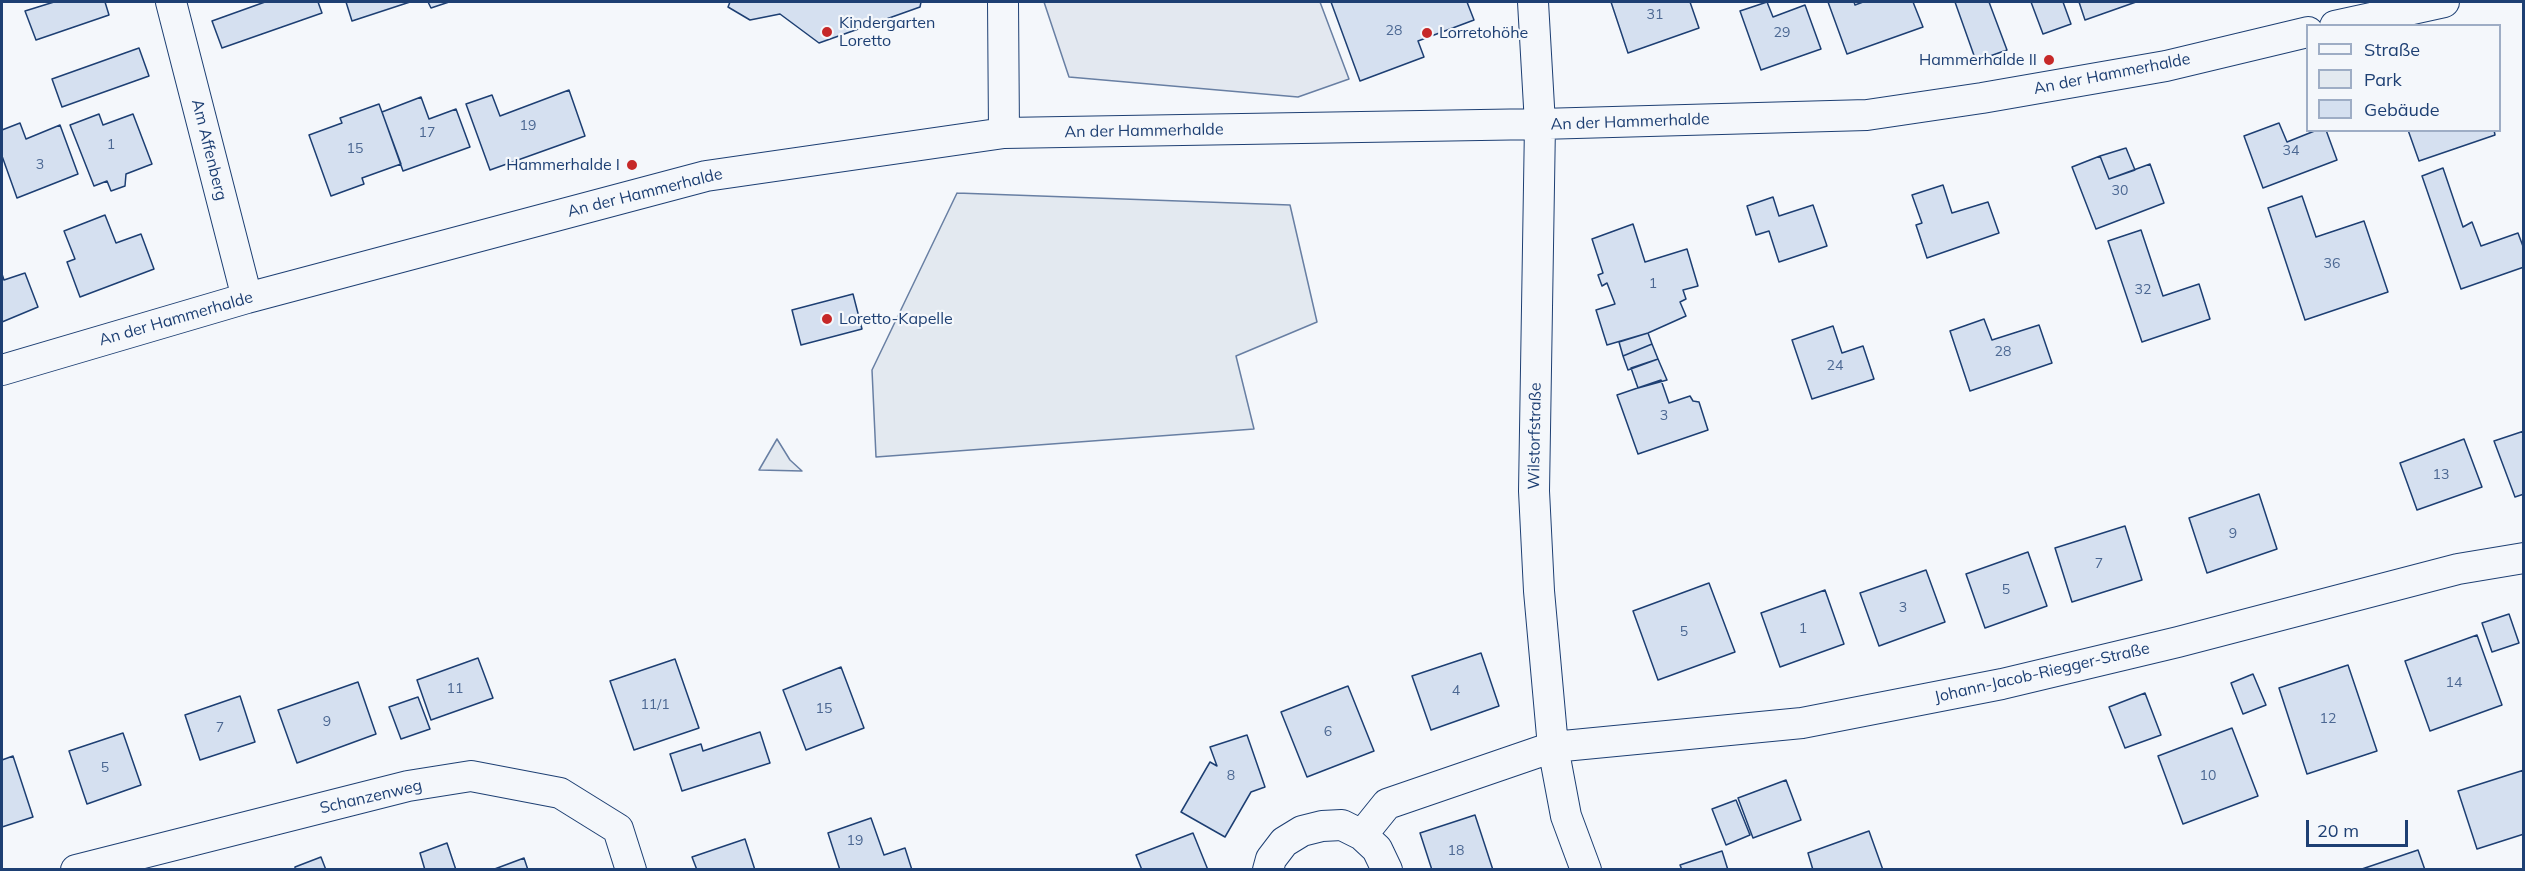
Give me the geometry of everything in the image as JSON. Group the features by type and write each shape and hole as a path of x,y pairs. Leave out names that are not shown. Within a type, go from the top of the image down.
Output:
{"street":[{"name":"Am Affenberg","path":"171,2 247,298"},
{"path":"1003,2 1004,133"},
{"name":"Wilstorfstraße","path":"1533,2 1540,124 1534,491 1539,591 1553,747 1566,816 1586,870"},
{"path":"2342,24 2412,5 2444,2"},
{"name":"An der Hammerhalde","path":"2,370 247,298 706,176 1004,133 1540,124 1867,115 1982,98 2166,66 2306,32"},
{"name":"Johann-Jacob-Riegger-Straße","path":"1553,747 1802,723 1990,687 2178,642 2458,569 2523,558"},
{"path":"1362,835 1387,804 1553,747"},
{"name":"Schanzenweg","path":"76,870 408,786 471,776 560,793 618,828 632,870"},
{"path":"1268,870 1271,859 1284,842 1302,831 1322,826 1342,825 1362,835 1377,849 1387,870"}],"green space":[{"path":"957,193 1290,205 1317,322 1236,356 1254,429 876,457 872,370"},
{"path":"777,439 790,460 802,471 759,470"}],"shaded area":[{"path":"1044,2 1320,2 1349,79 1298,97 1069,77"}],"building":[{"path":"54,2 105,2 109,15 36,40 25,11"},
{"path":"265,2 318,2 322,13 222,48 212,21"},
{"path":"346,2 410,2 352,21"},
{"path":"428,2 449,2 431,8"},
{"name":"Kindergarten Loretto","path":"730,2 921,2 920,7 819,43 780,14 750,20 728,7"},
{"path":"1331,2 1467,2 1474,20 1418,41 1424,57 1360,81"},
{"path":"1611,2 1690,2 1699,28 1628,53"},
{"path":"1767,2 1773,17 1805,5 1821,49 1761,70 1740,11"},
{"path":"1828,2 1854,2 1855,5 1863,2 1913,2 1923,27 1847,54"},
{"path":"1955,2 1989,2 2007,50 1976,61"},
{"path":"2031,2 2063,2 2071,24 2043,34"},
{"path":"2079,2 2136,2 2085,20"},
{"path":"139,48 149,76 62,107 52,79"},
{"path":"569,90 585,136 490,170 466,104 492,95 500,116"},
{"path":"421,97 429,119 456,109 470,147 403,171 382,112"},
{"path":"379,104 401,164 362,178 364,184 331,196 309,135 342,123 340,118"},
{"path":"99,114 103,125 133,114 152,164 126,174 125,186 111,191 107,181 94,186 70,125"},
{"path":"20,123 26,139 60,125 78,174 17,198 2,156 2,130"},
{"path":"2279,123 2287,142 2312,132 2327,132 2337,160 2263,188 2244,136"},
{"path":"2409,132 2494,132 2495,135 2419,161"},
{"path":"2126,148 2135,170 2109,179 2100,156"},
{"path":"2100,156 2109,179 2150,164 2164,203 2096,229 2072,167"},
{"path":"2443,168 2463,227 2472,222 2481,246 2518,233 2524,249 2524,267 2461,289 2422,176"},
{"path":"1943,185 1952,213 1988,202 1999,233 1927,258 1916,225 1922,223 1912,195"},
{"path":"2302,196 2316,237 2364,221 2388,292 2305,320 2268,208"},
{"path":"1773,197 1779,216 1813,205 1827,246 1779,262 1769,231 1756,235 1747,206"},
{"path":"105,215 116,243 141,234 154,269 80,297 67,262 75,259 64,231"},
{"path":"1633,224 1645,262 1687,249 1698,286 1683,290 1686,299 1680,302 1686,316 1648,333 1607,345 1596,310 1615,304 1607,283 1602,286 1598,275 1603,273 1592,239"},
{"path":"2141,230 2163,296 2199,284 2210,319 2142,342 2108,241"},
{"path":"25,273 38,307 2,322 2,274 4,280"},
{"name":"Loretto-Kapelle","path":"853,294 862,329 801,345 792,310"},
{"path":"1984,319 1992,340 2039,325 2052,363 1970,391 1950,331"},
{"path":"1833,326 1842,353 1863,346 1874,379 1812,399 1792,340"},
{"path":"1648,333 1652,344 1623,356 1619,342"},
{"path":"1652,344 1658,359 1628,370 1623,356"},
{"path":"1658,359 1667,380 1638,388 1631,368"},
{"path":"1661,380 1669,403 1690,396 1693,401 1699,402 1708,430 1638,454 1617,395"},
{"path":"2524,431 2524,494 2515,497 2494,441"},
{"path":"2464,439 2482,487 2417,510 2400,463"},
{"path":"2259,494 2277,549 2207,573 2189,518"},
{"path":"2125,526 2142,580 2072,602 2055,548"},
{"path":"2028,552 2047,606 1985,628 1966,574"},
{"path":"1926,570 1945,622 1879,646 1860,593"},
{"path":"1709,583 1735,652 1658,680 1633,611"},
{"path":"1825,590 1844,644 1780,667 1761,613"},
{"path":"2509,614 2519,643 2492,652 2482,623"},
{"path":"2477,635 2502,705 2430,731 2405,661"},
{"path":"1481,653 1499,706 1431,730 1412,676"},
{"path":"478,658 493,698 431,720 417,680"},
{"path":"675,659 699,728 634,750 610,681"},
{"path":"2348,665 2377,751 2307,774 2279,688"},
{"path":"841,667 864,728 806,750 783,690"},
{"path":"2253,674 2266,705 2243,714 2231,683"},
{"path":"358,682 376,734 297,763 278,710"},
{"path":"1348,686 1374,751 1307,777 1281,712"},
{"path":"2145,693 2161,735 2125,748 2109,707"},
{"path":"240,696 255,742 200,760 185,715"},
{"path":"418,697 430,729 401,739 389,707"},
{"path":"2232,728 2258,796 2183,824 2158,756"},
{"path":"760,732 770,763 682,791 670,754 701,744 703,751"},
{"path":"123,733 141,785 87,804 69,751"},
{"path":"1247,735 1265,787 1251,792 1225,837 1181,812 1210,762 1217,766 1210,747"},
{"path":"13,756 33,817 2,827 2,760"},
{"path":"2524,770 2524,834 2477,849 2458,791"},
{"path":"1786,780 1801,820 1753,838 1738,798"},
{"path":"1736,800 1750,835 1726,845 1712,809"},
{"path":"1475,815 1493,870 1432,870 1420,833"},
{"path":"871,818 884,855 905,848 912,870 840,870 828,833"},
{"path":"1869,831 1883,870 1813,870 1808,853"},
{"path":"1193,833 1208,870 1142,870 1136,855"},
{"path":"745,839 755,870 697,870 692,857"},
{"path":"447,843 456,870 425,870 420,853"},
{"path":"2418,850 2425,870 2359,870"},
{"path":"1722,851 1728,870 1682,870 1680,865"},
{"path":"321,857 326,870 295,870 295,867"},
{"path":"524,858 528,870 492,870"}],"place":[{"name":"Kindergarten Loretto","path":"827,32"},
{"name":"Lorretohöhe","path":"1427,33"},
{"name":"Hammerhalde II","path":"2049,60"},
{"name":"Hammerhalde I","path":"632,165"},
{"name":"Loretto-Kapelle","path":"827,319"}]}
